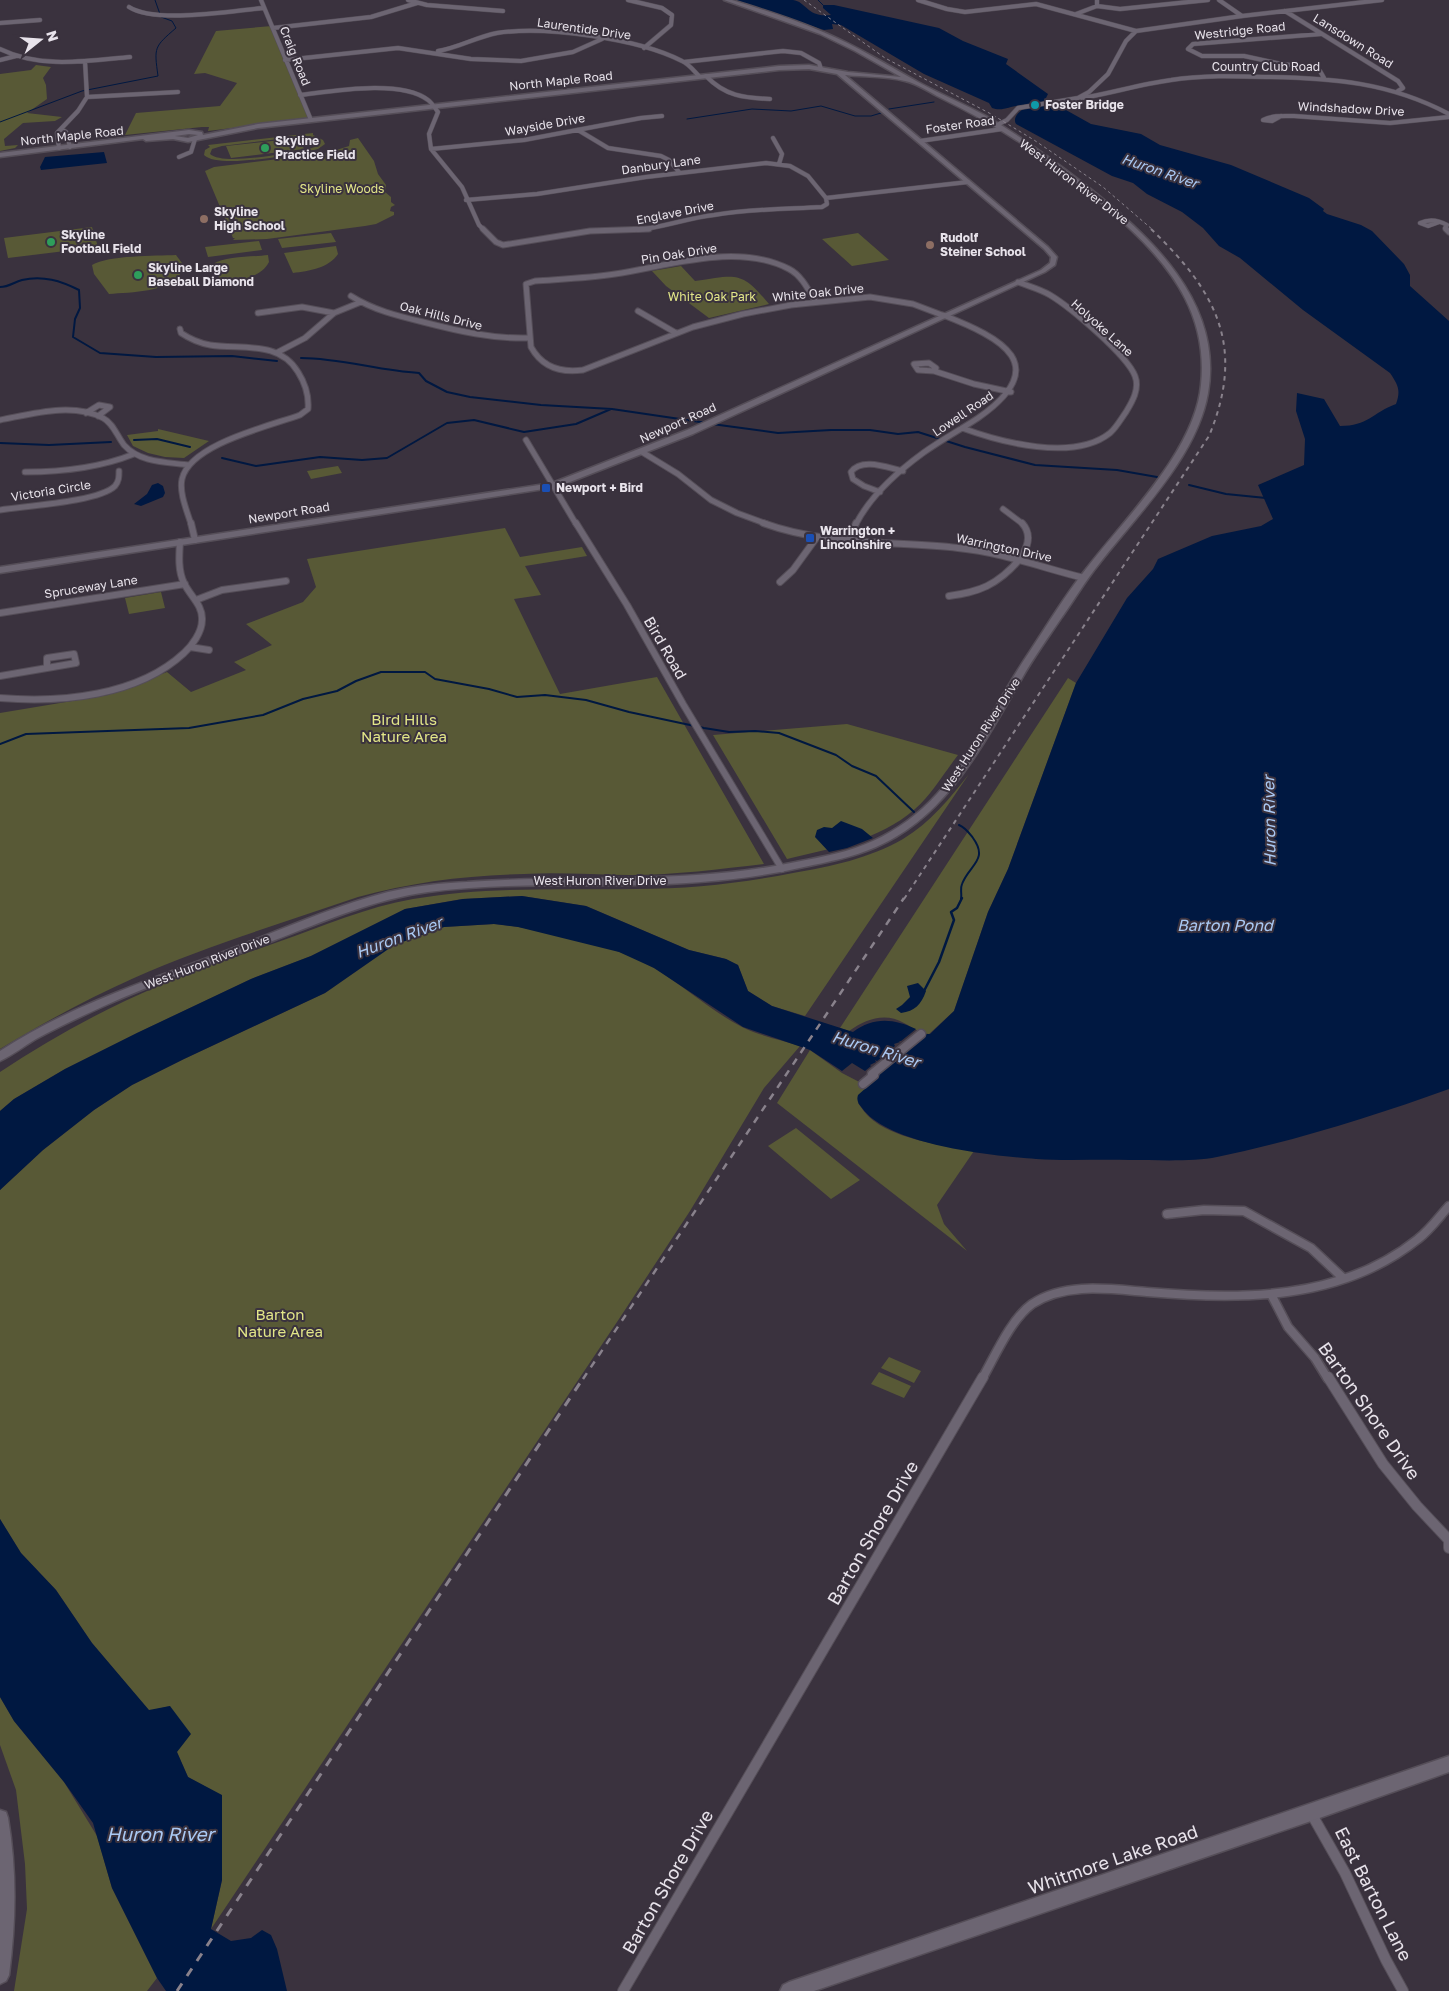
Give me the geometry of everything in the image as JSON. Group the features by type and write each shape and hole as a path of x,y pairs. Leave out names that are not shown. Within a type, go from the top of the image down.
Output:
{"street":[{"name":"Craig Road","path":"261,0 311,120"},
{"path":"408,0 417,3 503,11"},
{"path":"628,0 662,8 672,15 671,25 663,34 644,48"},
{"name":"West Huron River Drive","path":"0,1057 30,1036 104,1001 344,910 385,897 427,889 505,882 670,881 708,878 782,869 851,852 876,844 897,833 929,809 959,773 996,716 1015,680 1084,578 1137,512 1172,463 1196,422 1206,388 1206,340 1187,294 1168,265 1142,235 1086,188 1000,127 912,81 853,47 821,32 727,0"},
{"path":"918,0 956,11 976,11 1023,3"},
{"path":"992,0 1000,7"},
{"path":"1096,6 1098,0"},
{"path":"1076,14 1096,6 1120,9 1208,0"},
{"path":"1219,0 1242,16"},
{"path":"1008,1 1045,5 1136,31 1242,16 1382,0"},
{"path":"273,28 363,19 417,3"},
{"path":"129,7 137,12 163,16 263,8"},
{"name":"Lansdown Road","path":"1285,11 1398,81 1403,88 1398,91"},
{"path":"0,23 40,20"},
{"path":"1000,127 1015,109 1086,95 1107,75 1128,37 1136,31"},
{"name":"Laurentide Drive","path":"431,52 454,49 489,35 500,33 538,32 602,39 644,48 684,62 718,89 730,95 770,99"},
{"name":"Westridge Road","path":"1321,34 1192,44 1188,49 1202,56 1244,56 1310,67 1320,71 1324,78"},
{"path":"285,60 398,48 471,59 517,60 577,51 602,39"},
{"path":"0,49 16,56 40,60 85,61 130,57"},
{"path":"684,62 783,51 807,56 819,63 821,69"},
{"path":"0,60 16,56"},
{"path":"59,148 57,133 78,112 87,97 85,61"},
{"name":"North Maple Road","path":"0,155 146,139 198,136 242,128 784,67 821,69 912,81"},
{"path":"881,76 889,74 890,68"},
{"name":"Newport Road","path":"0,570 554,485 642,452 709,423 1018,282 1053,264 1054,257 1046,248 838,72"},
{"name":"Country Club Road","path":"1078,98 1194,78 1245,76 1324,78 1364,82 1398,91 1449,116"},
{"path":"300,96 362,89 392,89 421,95 428,99 435,106 438,115 429,134 431,149 461,187 466,200"},
{"path":"87,97 178,92"},
{"name":"Wayside Drive","path":"431,149 503,143 641,118 662,116"},
{"name":"Windshadow Drive","path":"1282,116 1390,123 1449,116"},
{"name":"Foster Road","path":"920,140 1000,127"},
{"path":"61,129 66,132 70,147"},
{"path":"578,130 608,148 661,156 669,160 679,172"},
{"path":"181,137 187,142 188,148 179,157 191,152 198,136"},
{"path":"773,138 782,154 779,164"},
{"name":"Danbury Lane","path":"466,200 538,194 679,172 752,164 790,166 808,176 826,198"},
{"path":"825,215 822,207 827,204 826,198 968,182"},
{"name":"Englave Drive","path":"466,200 479,225 496,242 504,245 590,231 632,231 659,228 711,215 822,207"},
{"path":"1438,222 1446,223 1445,228 1449,232"},
{"name":"Pin Oak Drive","path":"529,338 526,285 529,282 614,274 707,258 738,257 768,261 789,269 803,283 815,301"},
{"name":"Holyoke Lane","path":"962,428 1012,445 1060,448 1086,443 1105,436 1115,428 1135,395 1135,376 1124,360 1057,301 1040,291 1018,282"},
{"name":"Oak Hills Drive","path":"351,296 360,302 395,315 471,334 494,338 529,338"},
{"name":"White Oak Drive","path":"529,338 536,356 547,365 561,372 583,370 676,333 743,314 815,301 870,298 896,300 943,315"},
{"path":"278,352 305,338 334,313 360,302"},
{"path":"258,313 302,307 334,313"},
{"path":"638,311 676,333"},
{"name":"Lowell Road","path":"849,541 856,520 880,492 942,440 962,428 1011,392 1016,382 1015,362 1007,350 992,337 943,315"},
{"path":"180,329 181,333 190,339 209,345 278,352 296,364 308,394 308,409 278,424 218,444 189,464 184,473 182,484 195,540"},
{"path":"934,371 974,384 1011,392"},
{"path":"86,413 99,405 110,407 98,416"},
{"path":"0,420 58,412 86,413 98,416 111,424 125,447 134,454 150,460 189,464"},
{"name":"Bird Road","path":"526,440 611,582 627,605 782,869"},
{"name":"Warrington Drive","path":"642,452 678,474 711,500 737,513 783,530 849,541 960,548 1084,578"},
{"path":"25,472 62,471 107,464 134,454"},
{"path":"880,492 864,486 853,479 851,472 854,468 870,464 903,471"},
{"name":"Victoria Circle","path":"1,510 101,494 116,484 119,479 119,471"},
{"path":"949,596 966,594 993,584 1006,574 1027,550 1030,533 1020,520 1003,509"},
{"path":"780,582 792,570 817,537"},
{"path":"0,698 48,701 102,692 153,674 173,662 190,647 202,624 202,615 196,600 182,577 179,556 180,542"},
{"path":"196,600 222,590 286,581"},
{"name":"Spruceway Lane","path":"0,613 185,584"},
{"path":"190,647 210,650"},
{"path":"0,676 47,668 76,663 74,654 47,658 47,668"},
{"path":"863,1084 874,1075 872,1074 921,1034"},
{"name":"Barton Shore Drive","path":"623,1991 994,1358 1027,1308 1047,1297 1071,1291 1107,1290 1224,1298 1272,1296 1309,1290 1372,1268 1418,1238 1449,1206"},
{"path":"1168,1214 1204,1210 1244,1211 1280,1229 1311,1248 1344,1278"},
{"name":"Barton Shore Drive","path":"1272,1296 1288,1327 1315,1358 1383,1464 1449,1542"},
{"name":"Whitmore Lake Road","path":"789,1991 1449,1764"},
{"name":"East Barton Lane","path":"1311,1813 1345,1873 1402,1991"},
{"path":"0,1818 6,1850 8,1890 0,1975"}],"green space":[{"path":"272,26 310,118 208,131 209,127 202,127 125,135 136,113 220,106 237,83 205,73 194,74 216,31"},
{"path":"36,65 51,67 43,78 46,85 47,99 27,113 62,117 55,121 23,123 4,139 5,146 18,145 15,148 0,151 0,74 31,70"},
{"path":"313,133 313,135 323,140 325,144 318,149 307,152 237,161 212,159 204,155 205,150 210,147 208,145","holes":["295,137 310,137 318,140 319,144 305,150 284,154 241,159 228,159 210,154 212,149 222,146"]},
{"name":"Skyline Practice Field","path":"299,138 304,149 231,158 226,146"},
{"name":"Skyline Woods","path":"358,138 374,161 378,174 386,185 385,192 391,197 391,202 395,205 391,207 390,211 394,212 394,215 376,224 365,226 267,239 233,240 235,238 233,238 205,171 214,167 327,153 349,146 350,140"},
{"name":"Skyline Football Field","path":"92,227 98,247 8,258 4,238"},
{"path":"331,233 336,242 282,248 278,239"},
{"path":"858,233 889,260 852,266 822,239"},
{"path":"259,241 262,250 208,257 205,247"},
{"path":"336,246 338,254 329,263 312,270 293,273 284,253"},
{"name":"Skyline Large Baseball Diamond","path":"176,255 182,263 183,270 177,278 160,287 139,292 109,294 94,274 92,265 109,259"},
{"path":"268,255 269,262 261,272 235,281 221,283 213,264 232,258"},
{"name":"White Oak Park","path":"681,266 695,281 720,277 744,280 752,285 769,304 709,318 666,286 652,271"},
{"path":"158,429 209,441 184,458 165,457 148,453 133,446 127,435 158,431"},
{"path":"338,466 342,473 311,479 307,471"},
{"name":"Bird Hills Nature Area","path":"505,528 520,557 582,547 587,556 525,566 541,595 514,599 560,694 657,677 764,864 648,875 551,873 482,876 419,883 378,892 245,935 161,966 82,1003 0,1049 0,713 108,695 167,672 191,692 246,670 234,662 272,645 246,624 303,602 316,587 307,559"},
{"path":"161,592 165,608 129,614 125,598"},
{"path":"1068,678 1076,683 1008,869 988,912 954,1011 929,1034 890,1018 869,1020 849,1031 840,1028"},
{"path":"847,724 958,755 927,797 901,820 886,829 854,842 787,859 713,735"},
{"path":"969,774 805,1016 772,1006 748,991 738,965 726,959 689,950 586,906 522,896 462,899 405,909 311,956 251,979 65,1069 14,1099 0,1111 0,1072 58,1036 98,1014 175,979 345,917 396,902 469,892 696,887 755,880 835,865 863,857 890,846 913,833 939,809"},
{"name":"Barton Nature Area","path":"494,924 533,929 576,938 617,951 654,968 719,1014 742,1027 800,1046 764,1088 690,1211 619,1319 211,1929 222,1880 222,1796 188,1777 177,1752 170,1706 149,1711 92,1643 56,1590 21,1553 0,1519 0,1190 43,1150 94,1110 132,1085 325,993 394,945 444,927"},
{"path":"810,1050 842,1073 867,1086 858,1103 874,1121 908,1137 974,1151 937,1205 944,1224 967,1251 777,1103"},
{"path":"796,1128 860,1180 831,1199 768,1146"},
{"path":"889,1357 921,1371 914,1383 881,1368"},
{"path":"879,1372 911,1386 904,1398 871,1384"},
{"path":"0,1697 14,1721 64,1782 97,1836 112,1888 157,1978 147,1991 14,1991 27,1909 25,1864 16,1790 0,1745"}],"water":[{"name":"Barton Pond","path":"734,0 793,0 798,1 812,12 823,15 831,15 823,8 823,5 834,5 939,28 963,41 1008,59 1006,64 1048,94 1044,102 1057,105 1091,124 1141,134 1160,145 1231,165 1309,198 1324,209 1323,211 1327,214 1361,225 1372,231 1404,264 1410,275 1410,286 1449,321 1449,1089 1305,1136 1208,1159 1186,1160 1048,1160 969,1151 917,1140 894,1131 875,1121 859,1104 858,1095 867,1087 863,1084 922,1034 930,1034 954,1011 988,912 1008,869 1076,683 1127,598 1153,569 1158,559 1212,536 1261,526 1273,519 1258,485 1304,465 1305,439 1296,411 1297,393 1324,399 1340,426 1357,424 1396,404 1398,391 1397,384 1390,373 1303,310 1240,258 1219,246 1203,228 1182,212 1147,194 1133,183 1112,176 1016,124 1016,117 1026,107 992,108 989,103 924,74 841,25 832,24 833,29 824,30"},
{"path":"104,152 107,163 41,170 40,167 45,157"},
{"path":"158,483 163,486 165,493 163,497 141,506 134,504 147,494 152,485"},
{"path":"841,821 862,829 873,838 847,848 829,852 815,837 817,830 824,827 832,828"},
{"name":"Huron River","path":"522,896 586,906 689,950 726,959 738,965 748,991 772,1006 853,1032 868,1024 883,1021 908,1025 916,1029 900,1042 894,1044 895,1046 877,1061 875,1060 876,1062 865,1071 852,1063 842,1071 810,1050 743,1027 654,968 619,952 518,927 494,924 444,927 394,945 325,993 132,1085 94,1110 43,1150 0,1190 0,1111 14,1099 65,1069 251,979 311,956 405,909 463,899"},
{"path":"918,983 926,991 922,1000 914,1009 901,1013 896,1009 910,997 907,986"},
{"name":"Huron River","path":"0,1519 21,1553 56,1590 92,1643 149,1710 170,1706 191,1734 177,1752 188,1777 222,1795 222,1880 211,1929 231,1941 251,1938 262,1930 271,1935 277,1949 287,1991 166,1991 157,1978 112,1888 93,1823 64,1782 14,1721 0,1697"}],"waterway":[{"path":"0,122 82,91 158,76 157,48 163,39 176,28 172,21 161,17 155,0"},
{"path":"818,0 824,6"},
{"path":"889,109 934,102"},
{"path":"687,119 752,109 791,111 821,106 855,116 871,116 881,113"},
{"path":"0,287 22,280 37,278 59,282 79,290 80,308 75,319 73,337 100,353 156,357 232,356 277,361"},
{"path":"301,358 331,360 419,373 426,381 447,392 470,397 541,405 612,409 707,423"},
{"path":"222,458 256,466 320,457 362,460 387,458 447,423 474,420 524,432 576,424 611,409"},
{"path":"712,424 778,433 831,430 870,430 898,434 918,432 965,447 1035,465 1117,470 1157,477"},
{"path":"134,440 157,439 190,447"},
{"path":"0,443 49,445 111,442"},
{"path":"1189,485 1226,494 1266,498"},
{"path":"0,744 26,734 189,728 263,715 303,699 337,691 356,681 381,672 425,672 435,679 489,689 517,697 545,695 586,700 629,712 704,728 729,732 755,731 779,733 836,755 852,766 876,776 914,812"},
{"path":"959,825 973,838 979,852 976,862 962,884 961,899"},
{"path":"924,991 939,962 954,920 951,912 957,908 962,898"}],"railway":[{"path":"804,0 885,58 991,114 1034,140 1103,187 1153,230"},
{"path":"904,899 1209,436 1220,404 1225,375 1224,348 1219,323 1208,299 1193,275 1151,229"},
{"path":"583,1379 904,898"},
{"path":"177,1991 584,1377"}],"place":[{"name":"Foster Bridge","path":"1035,105"},
{"name":"Skyline Practice Field","path":"265,148"},
{"name":"Skyline High School","path":"204,219"},
{"name":"Skyline Football Field","path":"51,242"},
{"name":"Rudolf Steiner School","path":"930,245"},
{"name":"Skyline Large Baseball Diamond","path":"138,275"},
{"name":"Newport + Bird","path":"546,488"},
{"name":"Warrington + Lincolnshire","path":"810,538"}]}
